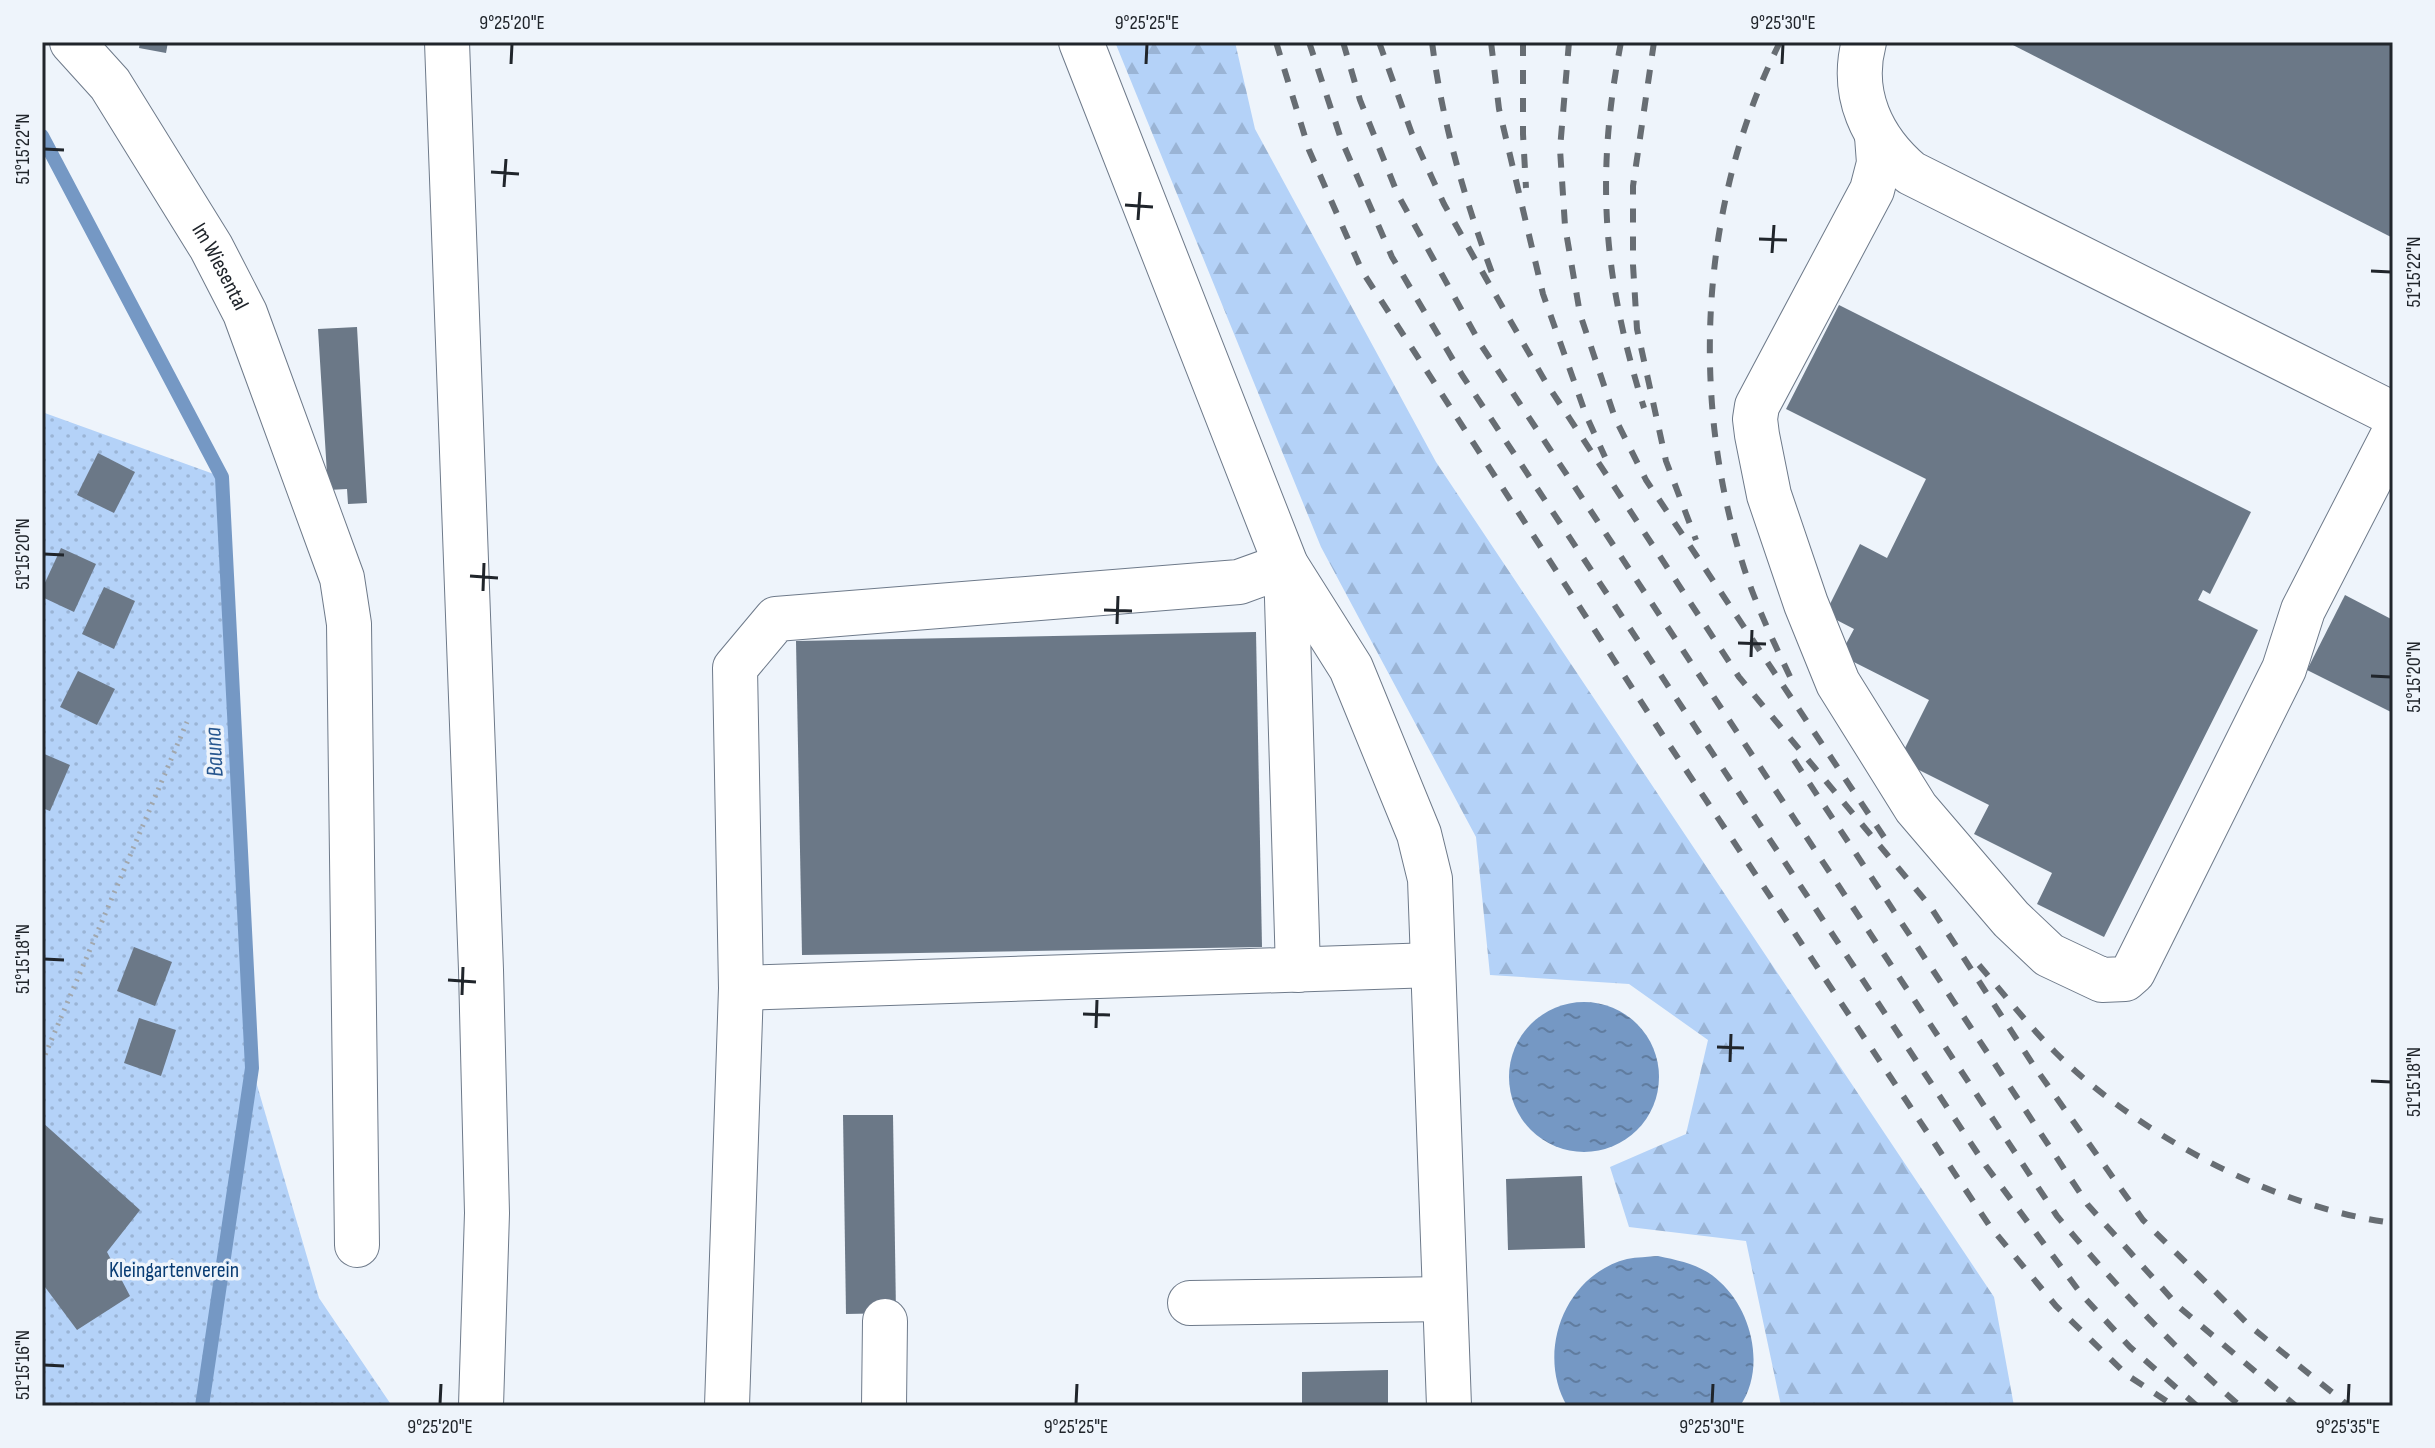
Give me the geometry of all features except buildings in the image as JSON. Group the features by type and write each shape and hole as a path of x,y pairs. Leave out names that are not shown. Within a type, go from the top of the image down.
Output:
{"main road":[{"name":"Im Wiesental","path":"72,42 110,84 211,247 245,313 342,578 349,624 357,1245"},
{"path":"447,42 487,1183 481,1406"},
{"path":"1081,42 1286,565 1351,668 1419,834 1430,879 1449,1406"},
{"path":"1864,42 1860,90 1868,118 1892,157 1911,173 2393,414"},
{"path":"1877,136 1879,163 1872,190 1757,406 1757,435 1769,495 1806,604 1838,683 1916,808 2011,919 2049,955 2102,980 2125,979 2133,972 2284,669 2303,610 2393,435"},
{"path":"1286,565 1298,970"},
{"path":"727,1406 741,988 735,668 776,619 1239,582 1286,565"},
{"path":"741,988 1433,965"},
{"path":"1190,1303 1445,1299"},
{"path":"884,1406 885,1321"}],"path":[{"path":"42,1062 187,722"}],"green space":[{"path":"1115,42 1235,42 1255,129 1436,462 1994,1297 2014,1406 1781,1406 1746,1241 1629,1227 1610,1167 1686,1134 1708,1040 1629,984 1490,975 1476,837 1321,547"},
{"name":"Kleingartenverein","path":"42,412 222,477 252,1068 319,1298 392,1406 42,1406"}],"water":[{"path":"1584,1002 1613,1008 1637,1024 1653,1048 1659,1077 1653,1106 1637,1130 1613,1146 1584,1152 1555,1146 1531,1130 1515,1106 1509,1077 1515,1048 1531,1024 1555,1008"},
{"path":"1658,1256 1706,1271 1720,1282 1740,1308 1752,1341 1754,1358 1748,1391 1740,1406 1567,1406 1558,1385 1554,1363 1556,1340 1572,1299 1587,1281 1605,1268 1627,1259"}],"waterway":[{"name":"Bauna","path":"42,136 222,477 252,1068 202,1406"}],"railway":[{"path":"1276,42 1309,150 1362,271 1662,734 1989,1225 2056,1306 2127,1375 2174,1406"},
{"path":"1309,42 1341,139 1392,257 1462,375 1986,1166 2082,1295 2130,1347 2197,1406"},
{"path":"1343,42 1360,100 1398,195 1481,345 2057,1216 2145,1314 2240,1406"},
{"path":"1379,42 1412,134 1444,204 1476,261 1545,381 1739,677 1930,906 2034,1066 2143,1220 2251,1327 2349,1406"},
{"path":"1432,42 1455,159 1492,273"},
{"path":"1491,42 1499,109 1543,294 1586,415 1605,457"},
{"path":"1523,42 1526,188"},
{"path":"1569,42 1560,149 1565,226 1580,314 1615,418 1646,480 1884,837"},
{"path":"1621,42 1608,138 1607,226 1619,315 1644,408"},
{"path":"1654,42 1633,186 1637,329 1666,461 1696,540"},
{"path":"1780,42 1753,104 1733,168 1719,234 1711,301 1710,369 1715,436 1726,503 1749,583 1794,685"},
{"path":"1794,760 2088,1205 2179,1307 2296,1406"},
{"path":"1979,965 2055,1052 2089,1083 2168,1139 2211,1163 2302,1202 2393,1223"}]}
